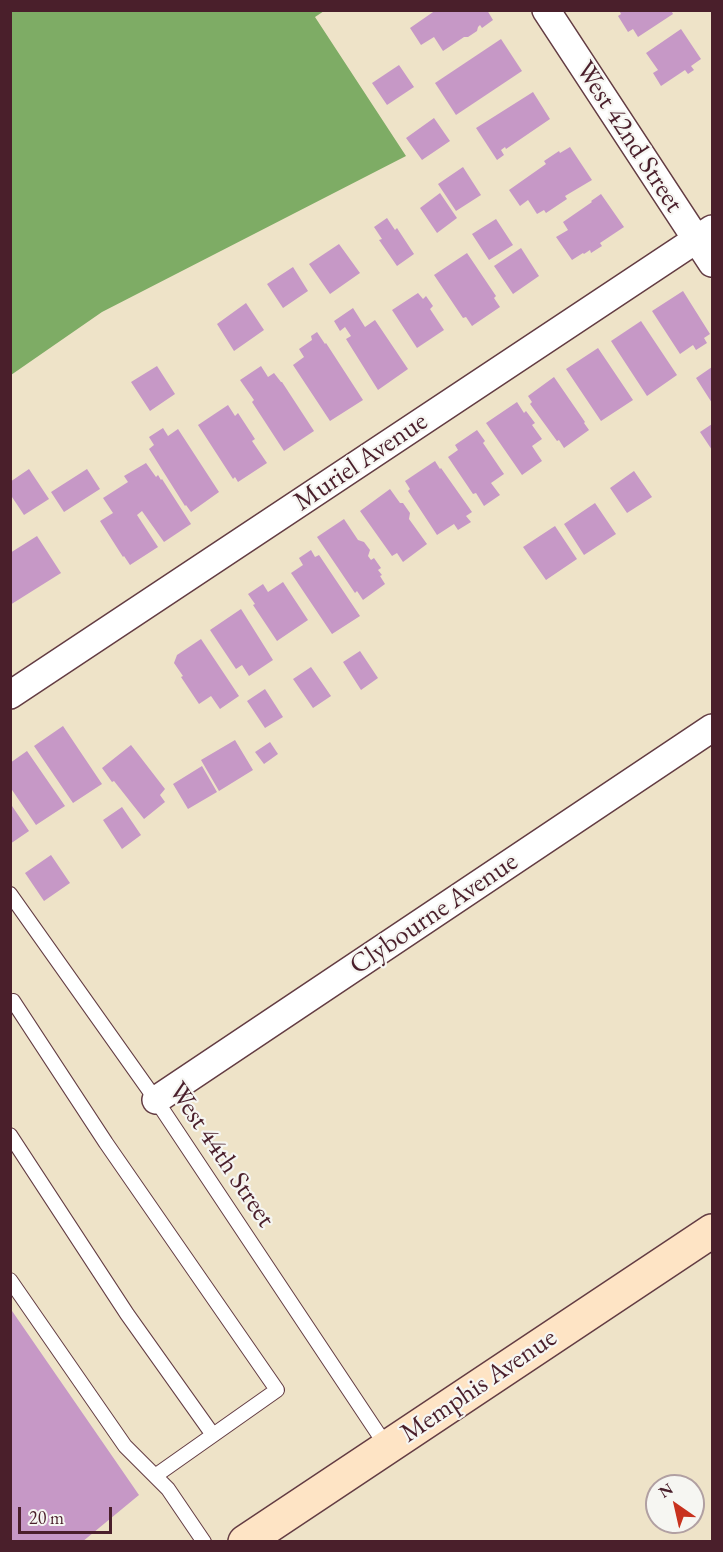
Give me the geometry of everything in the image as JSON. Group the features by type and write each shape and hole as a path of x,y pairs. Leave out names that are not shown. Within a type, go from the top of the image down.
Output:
{"main road":[{"name":"Memphis Avenue","path":"245,1542 712,1231"}],"street":[{"name":"West 42nd Street","path":"546,10 705,234 712,263"},
{"name":"Muriel Avenue","path":"10,695 705,234"},
{"name":"Clybourne Avenue","path":"156,1100 712,728"}],"lane":[{"name":"West 44th Street","path":"10,894 156,1100 387,1447"},
{"path":"12,1002 106,1143 278,1389 155,1476"},
{"path":"10,1135 127,1314 213,1435"},
{"path":"10,1280 125,1446 168,1489 204,1542"}],"green space":[{"path":"11,10 324,11 315,17 406,156 102,312 11,375"}],"building":[{"path":"436,10 487,10 493,20 482,28 480,25 477,31 443,51 434,37 421,45 410,28"},
{"path":"619,10 671,10 673,14 638,37 633,29 628,32 618,16 621,14"},
{"path":"681,29 701,59 691,66 694,70 688,74 685,70 661,86 653,73 658,70 646,53"},
{"path":"501,39 522,71 456,115 435,83"},
{"path":"399,65 414,87 387,105 372,83"},
{"path":"533,92 550,119 506,149 505,147 501,150 504,155 497,160 476,128"},
{"path":"434,118 450,141 422,160 406,138"},
{"path":"570,147 592,180 565,196 567,199 546,213 544,210 537,214 528,200 520,206 509,190 546,164 544,161"},
{"path":"463,167 481,195 456,211 438,184"},
{"path":"440,193 457,218 437,233 420,208"},
{"path":"601,194 624,227 600,243 602,246 591,253 590,250 572,260 556,237 568,230 563,222"},
{"path":"387,218 395,230 397,228 414,254 397,266 379,240 382,239 374,227"},
{"path":"496,219 513,245 489,260 472,234"},
{"path":"339,244 360,273 330,294 309,264"},
{"path":"521,248 539,276 513,294 494,266"},
{"path":"467,253 496,296 494,298 500,307 472,326 466,317 463,318 434,275"},
{"path":"293,267 308,291 283,308 267,284"},
{"path":"683,291 710,334 704,338 707,343 696,350 693,345 680,354 652,311"},
{"path":"418,293 423,299 426,296 433,306 430,309 444,330 417,348 392,310"},
{"path":"246,303 264,330 234,351 217,324"},
{"path":"353,308 365,327 375,320 408,369 378,390 346,339 351,336 345,327 340,331 334,321"},
{"path":"641,321 677,375 647,396 611,341"},
{"path":"317,332 363,400 330,421 293,365 304,357 299,349 312,340 311,336"},
{"path":"598,348 633,400 601,421 566,369"},
{"path":"157,366 175,394 150,411 131,382"},
{"path":"261,366 268,377 274,373 282,382 314,431 284,451 240,380"},
{"path":"712,367 712,403 696,378"},
{"path":"554,377 589,430 564,448 530,404 532,402 528,396"},
{"path":"517,402 524,413 526,411 535,423 532,425 542,439 532,446 542,461 522,475 486,423"},
{"path":"228,405 235,416 238,413 255,439 252,441 267,463 238,482 235,477 233,479 198,425"},
{"path":"712,424 712,450 700,432"},
{"path":"163,428 168,436 178,429 219,492 191,512 149,449 154,445 149,437"},
{"path":"477,430 504,474 491,483 500,495 484,506 448,457 458,450 455,445"},
{"path":"435,461 472,512 466,516 471,522 458,530 454,524 437,535 408,491 410,489 405,481"},
{"path":"146,463 156,477 158,475 162,479 191,524 164,542 142,511 137,515 158,547 130,565 100,521 113,513 103,498 128,482 124,476"},
{"path":"29,469 49,499 24,515 10,494 10,482"},
{"path":"87,469 100,489 64,512 51,492"},
{"path":"634,471 652,497 627,513 610,488"},
{"path":"390,489 410,513 409,519 427,544 403,562 397,553 392,556 360,511"},
{"path":"595,503 616,534 584,555 564,524"},
{"path":"344,519 358,540 364,542 370,550 368,556 371,560 374,558 381,568 378,570 385,584 363,600 357,591 355,593 317,537"},
{"path":"555,526 577,559 546,580 523,547"},
{"path":"37,536 61,573 10,605 10,553"},
{"path":"311,550 315,557 319,555 360,616 332,634 291,573 303,565 299,558"},
{"path":"283,582 308,620 277,641 248,594 263,584 268,592"},
{"path":"241,609 273,660 249,676 242,665 236,669 210,630"},
{"path":"201,639 239,696 220,709 211,696 199,704 174,663 177,655"},
{"path":"360,651 378,678 361,690 343,662"},
{"path":"311,667 331,696 313,708 293,679"},
{"path":"265,689 283,717 265,728 247,701"},
{"path":"63,726 102,784 73,803 34,746"},
{"path":"235,740 253,770 219,791 201,760"},
{"path":"270,742 278,754 264,764 255,752"},
{"path":"131,745 165,789 160,795 165,802 144,819 102,768"},
{"path":"27,751 65,806 36,825 10,787 10,763"},
{"path":"202,766 217,792 188,809 173,784"},
{"path":"10,803 29,831 10,844"},
{"path":"122,807 141,835 122,849 103,820"},
{"path":"51,855 70,883 44,901 25,873"},
{"path":"10,1308 139,1495 82,1542 10,1542"}]}
